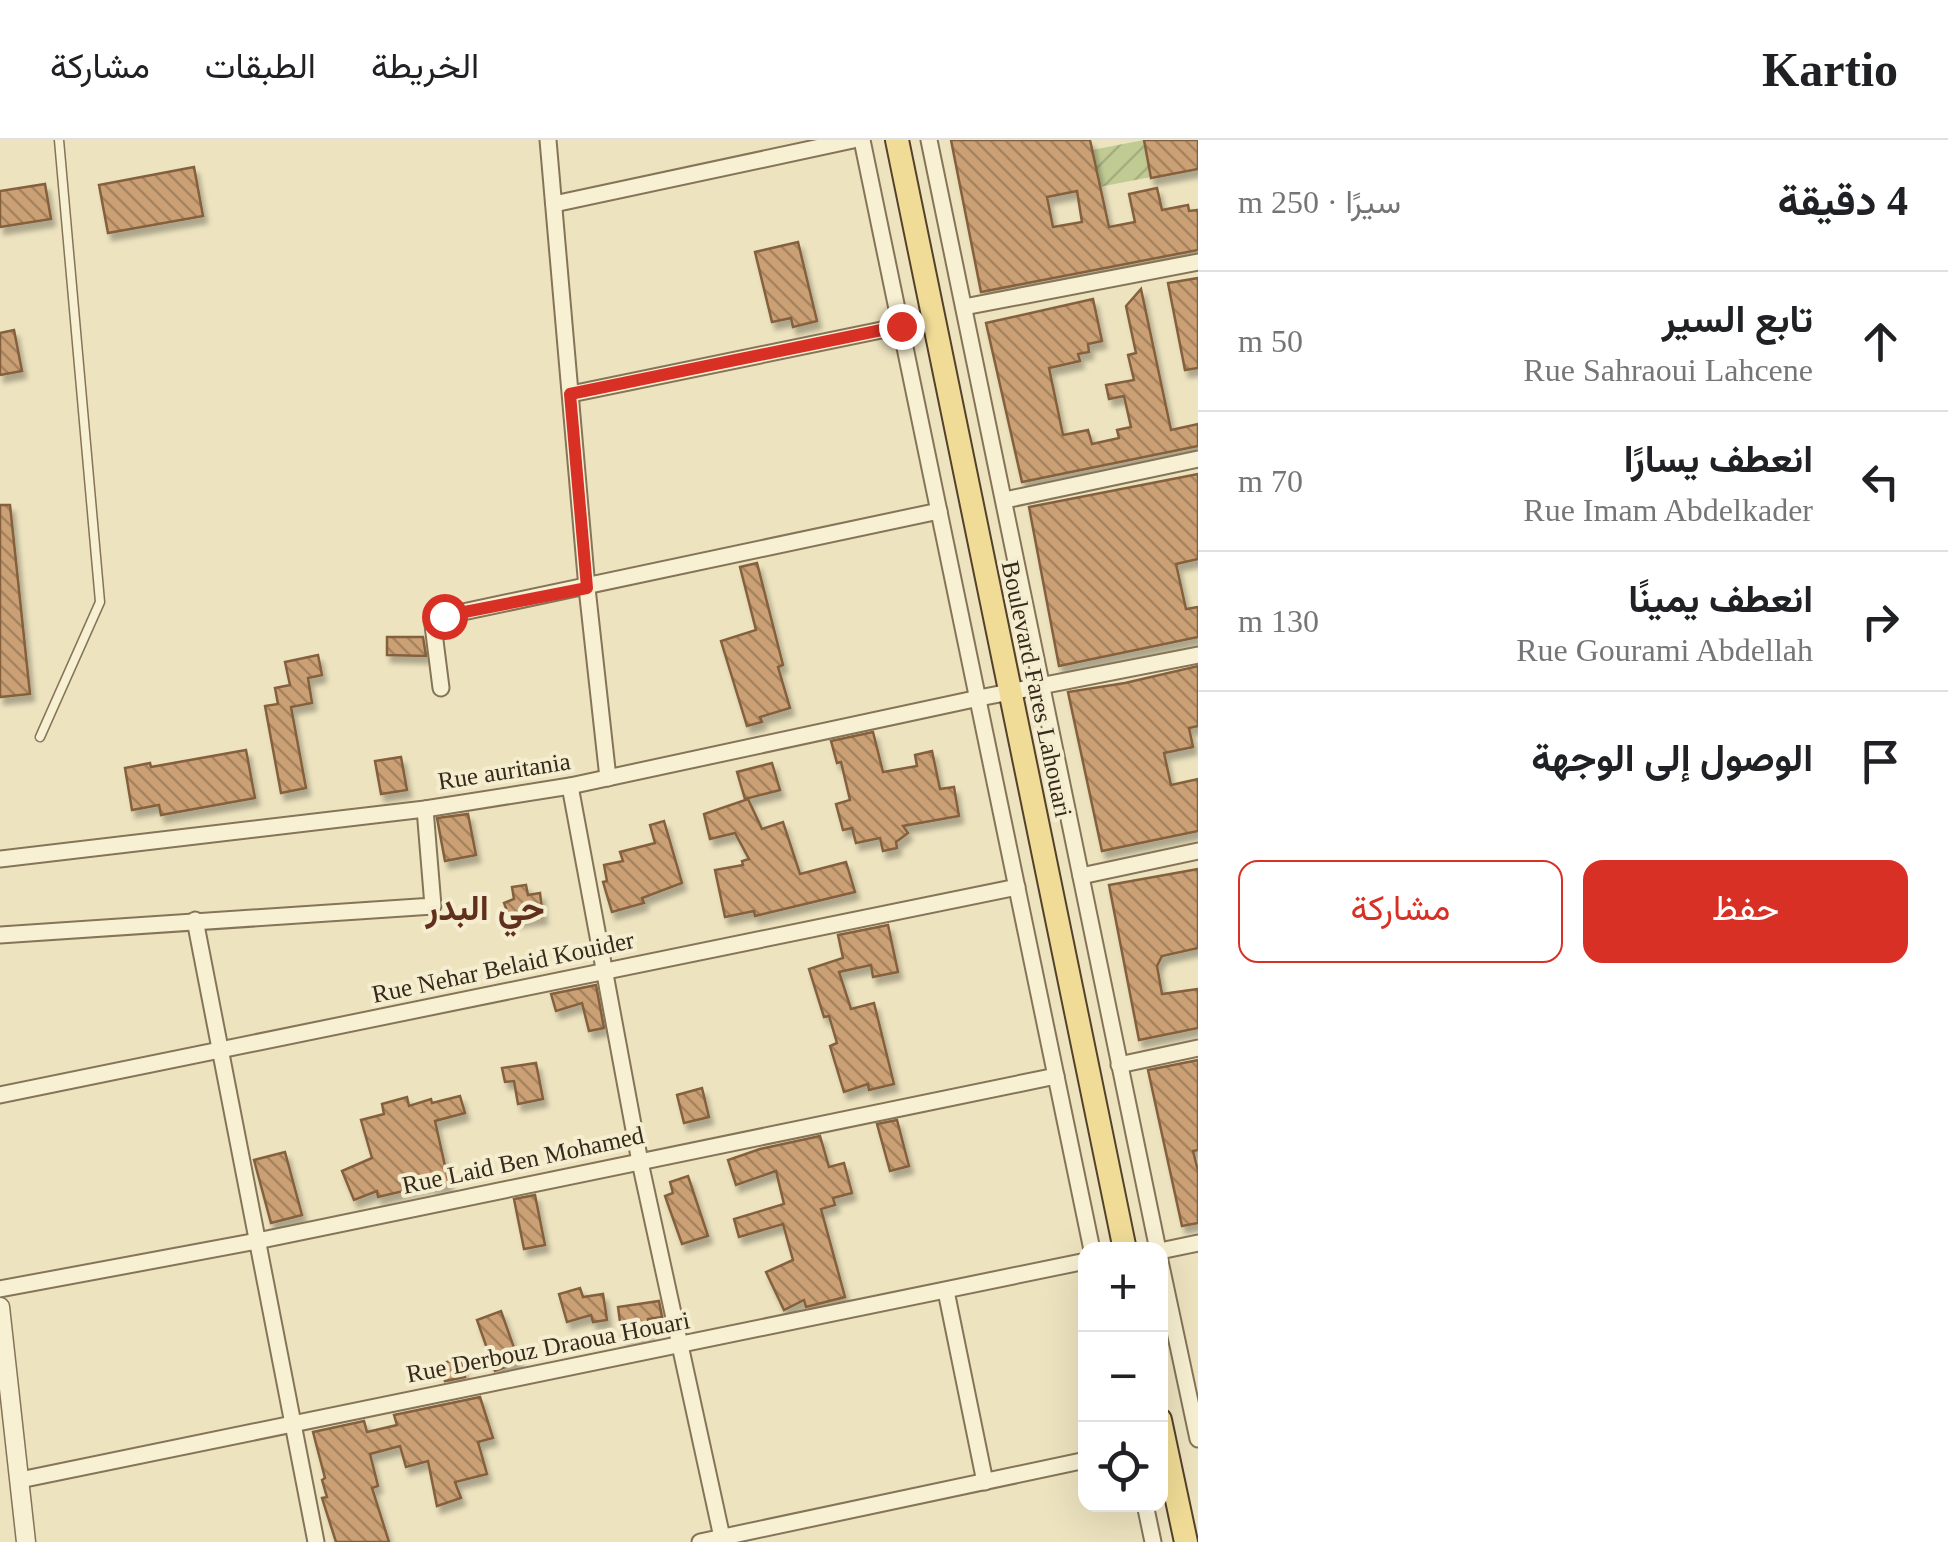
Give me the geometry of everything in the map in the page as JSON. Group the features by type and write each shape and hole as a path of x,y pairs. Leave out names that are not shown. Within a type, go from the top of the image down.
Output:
{"main road":[{"name":"Boulevard Fares Lahouari","path":"897,140 1123,1242"},
{"path":"1160,1422 1186,1542"}],"street":[{"path":"548,140 587,588 608,778"},
{"path":"554,204 853,140"},
{"path":"862,140 1090,1242"},
{"path":"929,140 1157,1242"},
{"path":"964,308 1198,262"},
{"path":"570,394 901,326"},
{"path":"1005,500 1198,459"},
{"path":"441,688 433,626 436,620 939,511"},
{"name":"Rue auritania","path":"0,859 424,809 570,786 1198,655"},
{"path":"570,786 640,1162 722,1540"},
{"path":"0,935 432,906 424,809"},
{"path":"1081,876 1198,851"},
{"name":"Rue Nehar Belaid Kouider","path":"0,1095 1017,887"},
{"path":"195,920 316,1542"},
{"path":"1119,1065 1198,1048"},
{"name":"Rue Laid Ben Mohamed","path":"0,1289 256,1241 1056,1076"},
{"path":"1168,1248 1198,1243"},
{"name":"Rue Derbouz Draoua Houari","path":"20,1480 1078,1264"},
{"path":"946,1291 985,1482"},
{"path":"1168,1297 1198,1434"},
{"path":"0,1307 26,1542"},
{"path":"700,1542 1078,1462"},
{"path":"1146,1512 1152,1542"},
{"path":"764,1542 784,1526"}],"lane":[{"path":"40,737 100,602 59,140"}],"green space":[{"path":"1144,140 1151,177 1099,187 1092,150"}],"building":[{"path":"951,140 1090,140 1109,227 1135,222 1129,194 1157,188 1162,210 1188,205 1189,211 1198,210 1198,250 981,292","holes":["1077,191 1082,222 1053,227 1047,197"]},
{"path":"1144,140 1198,140 1198,169 1151,178"},
{"path":"194,167 203,216 108,233 99,185"},
{"path":"45,184 51,219 0,227 0,191"},
{"path":"798,242 817,321 793,327 791,318 772,322 755,252"},
{"path":"1198,278 1198,368 1185,370 1168,283"},
{"path":"1141,289 1171,430 1198,424 1198,446 1022,482 986,323 1093,299 1102,341 1088,344 1089,352 1078,354 1080,361 1049,368 1063,435 1088,430 1092,444 1119,438 1117,430 1131,427 1124,396 1109,399 1106,385 1134,380 1128,355 1136,353 1126,306"},
{"path":"14,330 22,371 0,375 0,333"},
{"path":"1198,474 1198,559 1176,564 1186,609 1198,607 1198,637 1059,666 1029,507"},
{"path":"0,505 10,505 30,694 0,697"},
{"path":"757,563 790,708 760,717 762,722 747,726 721,641 756,630 740,567"},
{"path":"387,637 423,637 426,656 387,655"},
{"path":"318,655 322,675 308,678 312,703 291,707 306,788 281,793 265,706 278,704 275,688 290,685 285,662"},
{"path":"1198,666 1198,726 1189,728 1193,747 1164,753 1171,785 1198,779 1198,831 1102,851 1068,692"},
{"path":"873,732 883,772 917,766 915,755 932,751 940,789 954,787 959,816 903,826 908,833 896,842 897,848 883,851 880,838 856,843 852,828 843,830 836,804 850,800 841,762 837,763 831,741"},
{"path":"246,750 255,798 161,815 159,805 132,810 125,768"},
{"path":"401,757 407,790 381,794 375,761"},
{"path":"772,763 780,790 745,799 737,772"},
{"path":"748,799 762,829 783,822 800,874 846,862 855,892 755,916 754,911 725,917 715,870 743,865 742,861 749,859 735,833 710,839 704,814"},
{"path":"468,814 476,855 445,861 437,818"},
{"path":"664,821 682,883 642,898 644,903 612,912 603,882 607,881 604,865 623,861 620,852 655,843 650,825"},
{"path":"1198,869 1198,948 1162,956 1157,966 1162,994 1198,989 1198,1028 1139,1040 1109,885"},
{"path":"526,885 528,895 540,893 543,917 511,921 504,903 514,899 512,887"},
{"path":"888,925 898,972 873,977 871,965 839,972 851,1009 874,1003 894,1084 869,1090 868,1084 844,1092 830,1046 837,1043 809,969 843,958 838,935"},
{"path":"596,985 604,1028 589,1031 582,1003 556,1011 551,994"},
{"path":"1198,1060 1198,1150 1193,1151 1198,1171 1198,1223 1182,1226 1148,1070"},
{"path":"536,1063 543,1099 518,1104 514,1081 505,1082 502,1068"},
{"path":"702,1088 709,1117 684,1123 677,1095"},
{"path":"460,1096 465,1113 435,1121 449,1184 378,1197 377,1191 354,1200 342,1171 372,1158 361,1120 384,1114 382,1104 407,1097 409,1106"},
{"path":"897,1120 909,1166 890,1171 877,1124"},
{"path":"820,1136 829,1167 844,1163 852,1193 833,1198 835,1205 821,1209 845,1297 806,1307 804,1300 784,1310 766,1272 793,1260 783,1224 739,1237 734,1219 784,1204 776,1171 736,1185 728,1160"},
{"path":"285,1152 302,1215 271,1223 254,1160"},
{"path":"688,1176 708,1236 682,1244 665,1196 673,1193 670,1182"},
{"path":"535,1195 545,1245 524,1249 514,1199"},
{"path":"580,1288 583,1297 603,1294 607,1320 593,1322 591,1315 567,1322 559,1294"},
{"path":"659,1301 662,1317 648,1319 650,1332 622,1336 618,1307"},
{"path":"501,1311 519,1362 495,1371 477,1320"},
{"path":"460,1358 465,1377 445,1381 440,1364"},
{"path":"480,1397 493,1438 478,1442 487,1474 455,1482 461,1498 437,1506 428,1461 406,1467 400,1446 370,1454 378,1486 372,1488 389,1542 336,1542 322,1498 327,1497 322,1480 325,1478 313,1432 364,1421 367,1432 397,1425 394,1415"}],"district":[{"name":"حي البدر","path":"485,908"}],"route":[{"path":"444,616 587,588 570,394 901,326"}]}
